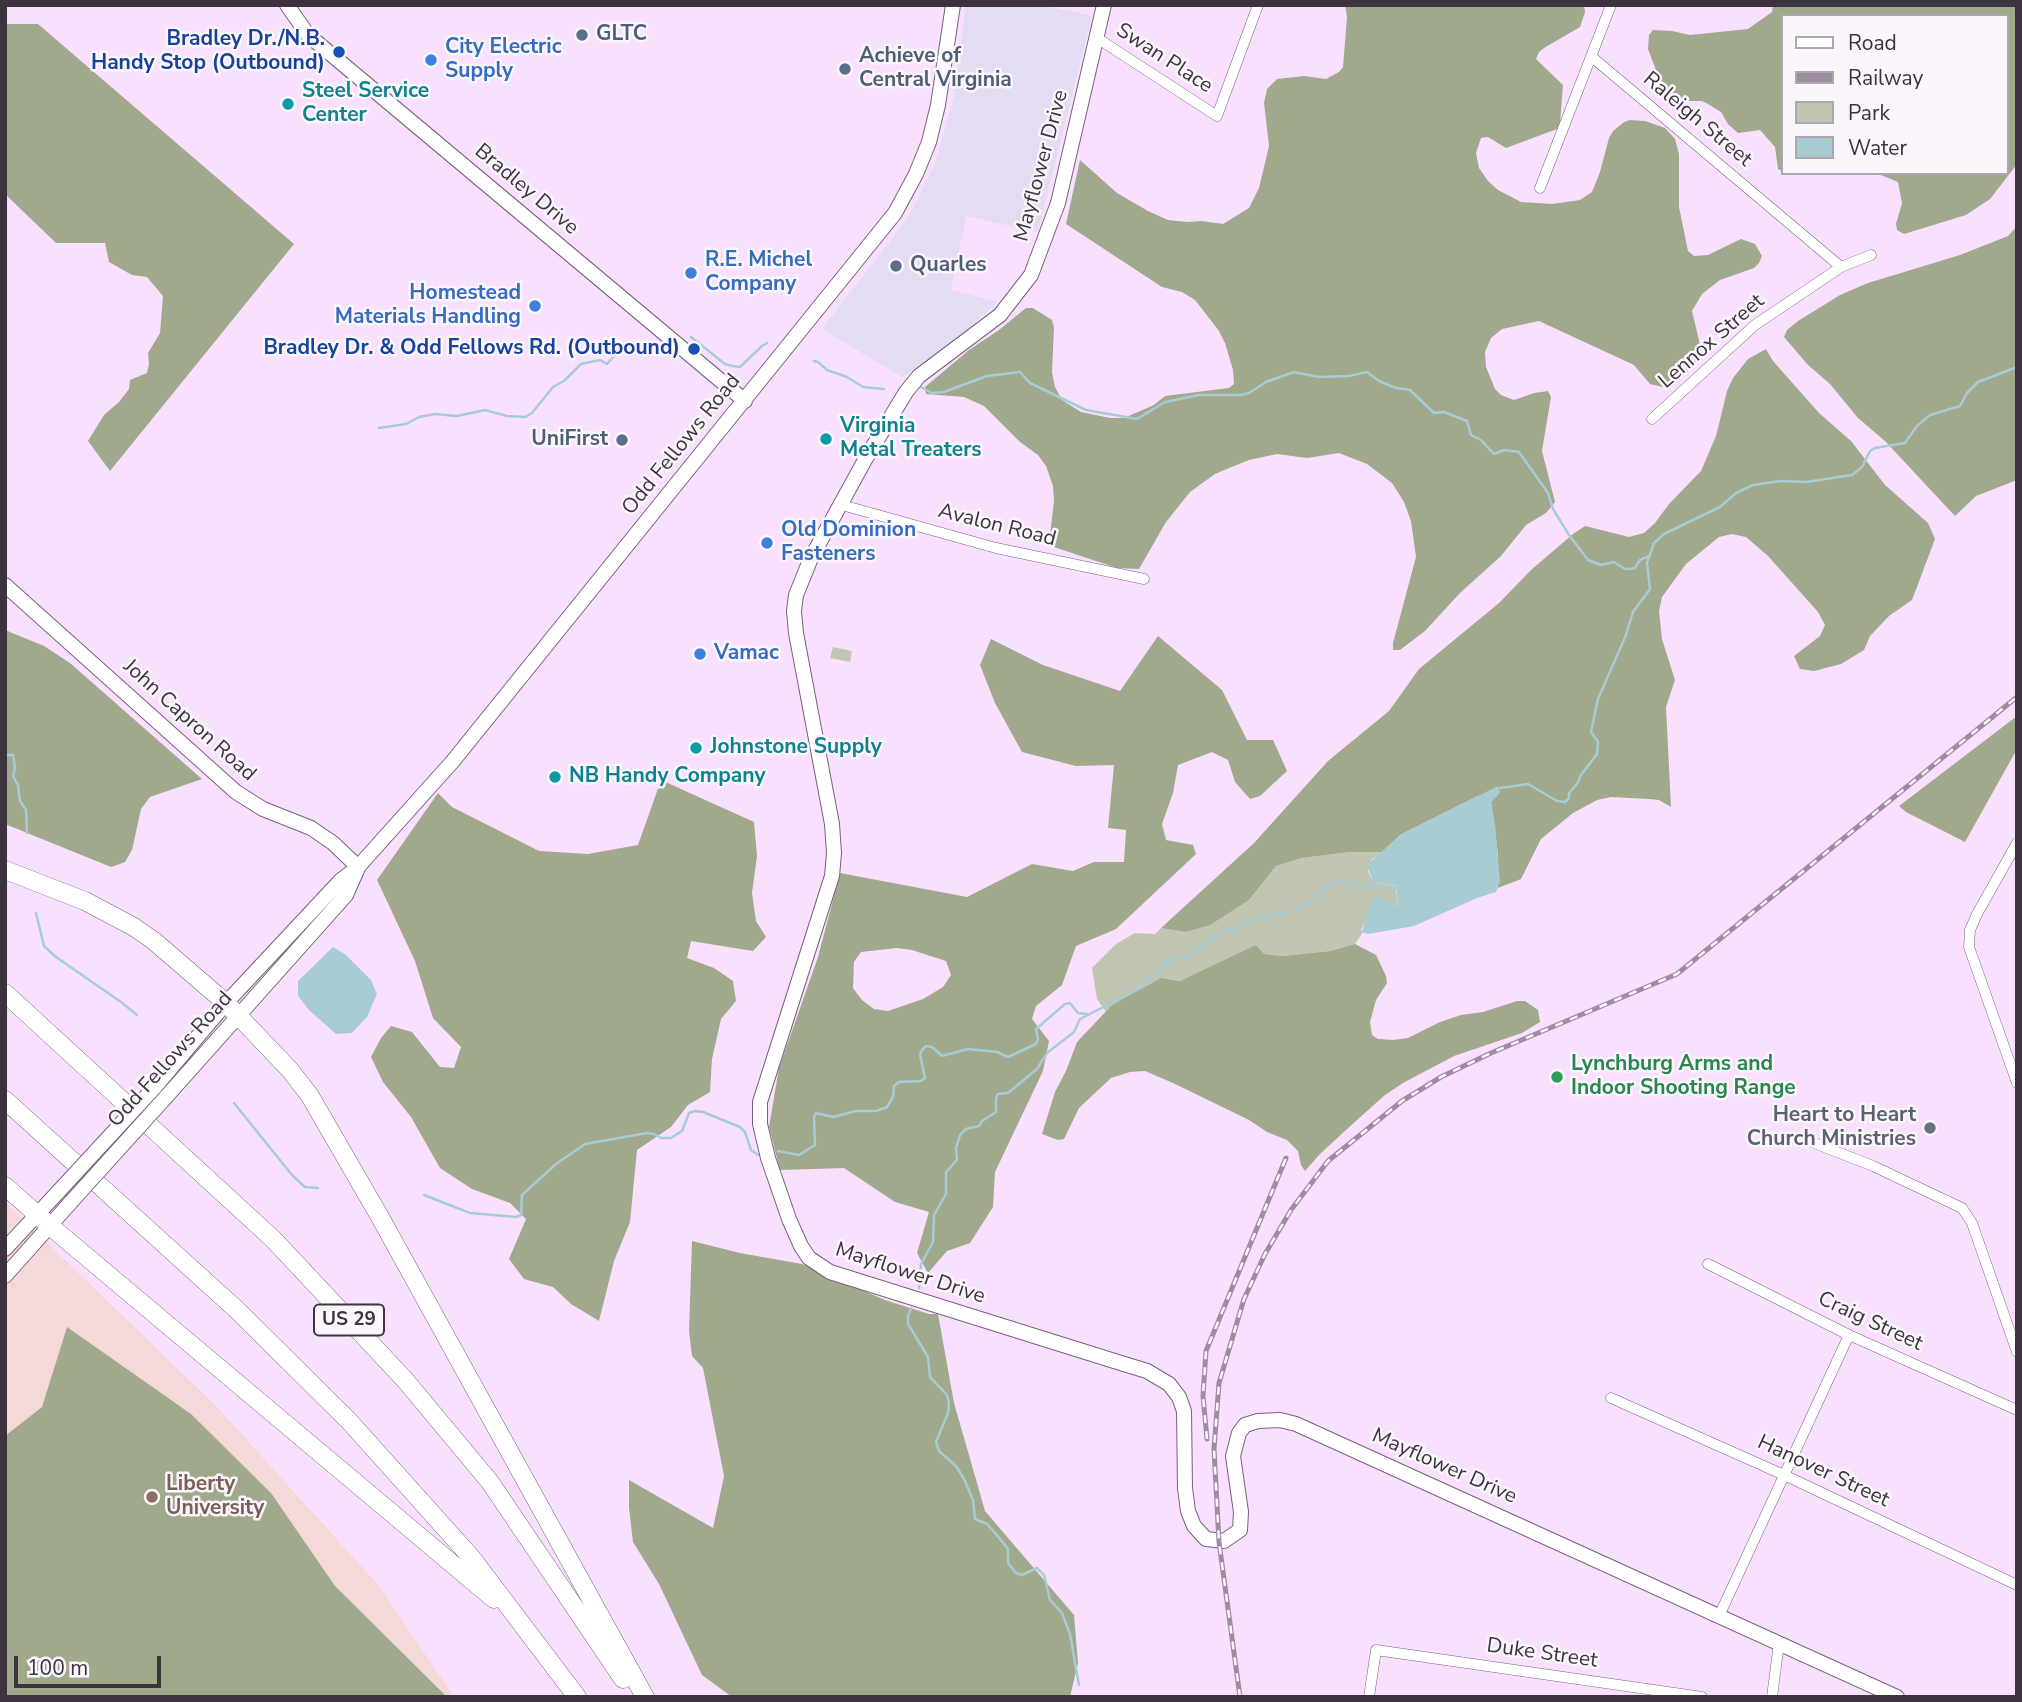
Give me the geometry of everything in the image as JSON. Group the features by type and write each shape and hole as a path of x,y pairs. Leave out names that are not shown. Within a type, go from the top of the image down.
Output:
{"highway":[{"path":"5,870 85,901 154,941 233,1009 290,1070 310,1096 380,1217 645,1697"},
{"name":"US 29","path":"5,993 274,1240 405,1380 491,1482 579,1610 634,1697"},
{"path":"5,1100 237,1310 325,1396 463,1548 524,1624 577,1697"},
{"path":"5,1186 524,1624"}],"street":[{"name":"Bradley Drive","path":"287,5 308,35 745,401"},
{"name":"Odd Fellows Road","path":"5,1249 71,1202 166,1097 233,1009 341,880 358,867 453,761 895,213 929,142 938,105 953,5"},
{"name":"Mayflower Drive","path":"1104,5 1058,203 1031,275 1000,315 919,376 894,411 802,576 796,596 796,633 832,824 834,853 832,876 760,1102 760,1124 768,1158 789,1219 809,1258 831,1272 1146,1371 1169,1384 1179,1397 1184,1410 1188,1511 1194,1526 1206,1539 1224,1541 1240,1530 1241,1513 1233,1456 1239,1433 1245,1425 1251,1423 1280,1420 1336,1441 1897,1697"},
{"name":"Swan Place","path":"1097,38 1217,116 1258,5"},
{"path":"1540,188 1611,5"},
{"name":"Raleigh Street","path":"1592,57 1841,267"},
{"name":"Lennox Street","path":"1653,419 1755,325 1841,267 1871,256"},
{"name":"Avalon Road","path":"842,505 996,548 1144,579"},
{"name":"John Capron Road","path":"5,584 236,792 263,809 311,828 333,843 358,867"},
{"path":"2017,843 1973,922 1969,947 2017,1083"},
{"name":"Odd Fellows Road","path":"5,1276 59,1191 155,1087 233,1009"},
{"path":"1804,1139 1872,1166 1962,1208 1972,1223 2017,1352"},
{"name":"Craig Street","path":"1708,1264 1849,1335 2017,1410"},
{"path":"1718,1616 1849,1335"},
{"name":"Hanover Street","path":"1611,1398 1784,1475 2017,1585"},
{"path":"1772,1697 1779,1643"},
{"name":"Duke Street","path":"1369,1697 1376,1650 1702,1697"}],"shaded area":[{"path":"966,5 1042,5 1092,16 1038,232 966,216 951,290 998,302 951,344 902,377 822,329 908,218 935,164 954,97"},
{"path":"1345,5 1584,5 1585,12 1580,27 1544,48 1536,59 1563,85 1560,123 1557,129 1506,148 1488,137 1481,138 1476,153 1479,168 1488,181 1498,190 1521,202 1552,204 1580,200 1592,192 1613,131 1630,120 1645,121 1665,128 1675,139 1679,154 1679,207 1688,251 1694,256 1708,255 1741,239 1755,244 1762,256 1754,268 1720,280 1702,294 1692,311 1702,353 1694,366 1671,386 1650,384 1634,365 1539,321 1502,329 1491,338 1485,352 1486,367 1495,389 1501,395 1514,400 1548,391 1551,397 1542,451 1555,502 1546,513 1526,525 1501,556 1460,593 1425,631 1400,650 1393,650 1393,643 1416,557 1411,521 1404,502 1392,483 1367,464 1339,453 1307,458 1277,454 1229,468 1215,474 1190,492 1166,522 1139,569 1117,568 1054,547 1050,535 1053,486 1046,466 1038,455 1020,442 984,406 964,397 926,394 925,387 1026,308 1033,308 1052,320 1052,372 1055,387 1062,400 1081,412 1124,418 1154,405 1165,396 1229,388 1234,384 1225,343 1195,300 1182,292 1162,287 1066,224 1080,160 1117,193 1168,220 1223,224 1249,208 1259,188 1269,146 1264,103 1267,89 1277,79 1304,76 1326,79 1343,67 1347,17"},
{"path":"1773,5 2017,5 2017,163 2014,168 1990,199 1966,215 1904,234 1897,230 1896,224 1902,203 1898,182 1881,175 2008,175 2008,14 1780,14 1780,170 1775,147 1760,130 1738,133 1728,124 1721,112 1702,101 1673,101 1661,83 1648,49 1649,35 1653,30 1690,35 1748,29 1772,12"},
{"path":"5,24 38,24 294,244 110,471 88,441 104,415 129,389 130,380 147,373 148,353 160,333 163,296 147,277 132,275 109,262 105,243 56,243 5,194"},
{"path":"2017,226 2017,480 1976,496 1955,516 1885,441 1858,418 1830,384 1808,365 1784,337 1787,330 1798,321 1840,295 1868,283 1960,255 2008,236"},
{"path":"1766,349 1773,361 1819,413 1851,441 1885,485 1928,523 1935,539 1912,600 1889,616 1870,636 1864,650 1841,664 1814,671 1800,669 1794,656 1820,636 1825,625 1818,612 1768,556 1746,537 1732,534 1719,537 1686,564 1662,597 1659,611 1662,639 1675,680 1666,707 1671,807 1659,800 1649,799 1611,797 1597,800 1573,813 1541,839 1521,879 1498,888 1498,855 1491,802 1494,797 1478,796 1400,835 1383,852 1351,852 1302,858 1276,866 1249,900 1210,925 1185,932 1161,928 1254,843 1328,761 1389,711 1419,669 1499,603 1531,570 1573,534 1585,526 1629,537 1644,533 1655,523 1669,504 1701,471 1716,436 1727,391 1733,378 1748,359"},
{"path":"5,630 44,646 70,663 202,779 150,797 141,809 132,850 125,862 111,867 5,824"},
{"path":"1158,636 1222,690 1247,740 1273,740 1287,771 1260,796 1250,799 1235,782 1228,760 1212,752 1178,765 1173,793 1162,824 1166,840 1193,845 1196,854 1116,929 1076,946 1062,985 1036,1006 1032,1019 1049,1041 1043,1071 995,1172 993,1207 970,1243 947,1251 928,1273 917,1253 929,1212 895,1202 844,1168 780,1170 769,1127 779,1068 818,957 840,873 967,897 1032,864 1073,871 1094,862 1124,862 1126,830 1108,828 1114,765 1076,766 1022,752 995,703 980,665 991,639 1043,665 1120,691","holes":["897,948 946,961 951,975 943,987 923,999 888,1011 874,1009 862,1000 853,988 854,962 861,952"]},
{"path":"2017,716 2017,749 1965,842 1899,806"},
{"path":"661,780 754,822 757,856 752,893 756,921 766,937 753,951 691,941 687,958 714,968 733,981 736,1001 721,1019 712,1059 710,1092 688,1105 671,1127 637,1150 630,1222 614,1261 599,1321 571,1304 553,1287 524,1279 509,1259 526,1219 510,1203 472,1189 440,1168 411,1117 383,1082 371,1057 391,1026 412,1032 440,1067 454,1068 461,1047 433,1018 415,961 377,880 438,793 452,807 539,851 588,854 638,845"},
{"path":"1355,944 1376,955 1386,976 1387,983 1376,1000 1370,1022 1372,1035 1378,1039 1408,1038 1440,1022 1517,1001 1525,1001 1538,1010 1540,1022 1522,1033 1454,1056 1403,1083 1385,1095 1347,1129 1305,1171 1298,1151 1287,1140 1145,1071 1111,1078 1079,1108 1064,1139 1058,1140 1042,1134 1055,1092 1077,1042 1112,1005 1161,978 1180,981 1256,945 1264,954 1282,956 1330,951"},
{"name":"Liberty University","path":"5,1202 218,1408 379,1586 454,1697 5,1697"},
{"path":"692,1241 802,1264 885,1300 929,1314 938,1314 954,1403 985,1511 1074,1615 1078,1663 1070,1697 732,1697 702,1675 659,1584 633,1542 629,1508 629,1480 713,1528 724,1476 703,1368 692,1356 689,1331"},
{"name":"Liberty University","path":"67,1327 191,1414 271,1493 335,1586 447,1697 5,1697 5,1436 42,1407"}],"green space":[{"path":"833,647 852,651 850,662 830,658"},
{"path":"1351,852 1383,852 1372,859 1368,871 1373,882 1395,886 1398,902 1396,905 1390,904 1378,897 1355,944 1330,951 1282,956 1264,954 1180,981 1170,979 1112,1005 1106,1012 1097,999 1092,968 1116,944 1135,933 1155,934 1161,928 1185,932 1249,900 1276,866 1302,858"}],"water":[{"path":"1498,786 1500,793 1491,802 1500,881 1496,892 1414,926 1368,934 1362,932 1373,897 1390,904 1396,905 1398,902 1396,886 1373,882 1367,865 1400,835"},
{"path":"333,947 346,955 371,980 377,994 367,1017 352,1033 336,1034 309,1010 298,996 298,981"}],"waterway":[{"path":"691,337 725,364 740,367 767,343"},
{"path":"379,428 406,424 419,417 435,414 457,416 485,410 507,416 525,417 532,413 553,387 564,381 581,364 600,360 607,364 614,356 638,347 643,349 650,346"},
{"path":"814,361 863,387 884,389"},
{"path":"1500,788 1528,784 1557,801 1565,802 1569,798 1569,793 1597,754 1598,742 1591,732 1598,699 1633,612 1650,589 1647,563 1654,543 1664,534 1720,507 1736,493 1753,485 1781,481 1806,482 1852,475 1862,467 1870,451 1905,443 1917,426 1930,415 1960,406 1967,393 1978,382 2017,367"},
{"path":"921,387 932,393 944,392 987,376 1020,372 1030,383 1086,410 1137,419 1165,402 1199,395 1241,395 1294,372 1319,377 1349,376 1367,372 1379,381 1410,390 1434,413 1444,412 1467,421 1471,435 1481,440 1494,454 1504,450 1519,452 1548,493 1553,509 1569,535 1588,560 1601,565 1614,562 1630,569 1649,556"},
{"path":"5,755 13,755 13,776 18,785 20,801 26,810 27,833"},
{"path":"919,1288 921,1264 933,1242 934,1215 946,1194 946,1172 957,1160 956,1148 960,1135 966,1129 979,1126 996,1112 998,1094 1008,1093 1037,1069 1047,1053 1074,1032 1080,1019 1142,987 1169,960 1189,956 1215,935 1254,918 1292,912 1314,900 1323,887 1339,881 1356,887 1397,888"},
{"path":"36,913 44,946 137,1015"},
{"path":"778,1151 799,1155 815,1145 816,1113 833,1117 887,1107 893,1097 894,1086 899,1082 921,1081 925,1078 920,1055 926,1046 932,1047 942,1056 968,1049 997,1052 1008,1057 1036,1044 1036,1029 1065,1004 1070,1003 1078,1013 1087,1014"},
{"path":"234,1103 292,1175 305,1187 318,1188"},
{"path":"424,1195 470,1213 516,1217 521,1215 522,1195 556,1164 585,1144 647,1133 671,1138 682,1131 689,1113 695,1111 740,1127 745,1132 751,1150 758,1155"},
{"path":"911,1308 908,1324 928,1357 930,1377 947,1395 949,1403 948,1413 936,1442 939,1451 956,1466 973,1500 975,1519 987,1524 1008,1549 1008,1563 1016,1573 1022,1575 1037,1568 1044,1575 1050,1600 1062,1613 1070,1634 1079,1685"}],"railway":[{"path":"1240,1697 1219,1542 1214,1449 1219,1383 1244,1299 1265,1254 1291,1210 1328,1161 1402,1101 1441,1077 1677,974 2017,697"},
{"path":"1207,1439 1203,1396 1206,1351 1286,1158"}],"place":[{"name":"GLTC","path":"582,35"},
{"name":"Bradley Dr./N.B. Handy Stop (Outbound)","path":"339,52"},
{"name":"City Electric Supply","path":"431,60"},
{"name":"Achieve of Central Virginia","path":"845,69"},
{"name":"Steel Service Center","path":"288,104"},
{"name":"Quarles","path":"896,266"},
{"name":"R.E. Michel Company","path":"691,273"},
{"name":"Homestead Materials Handling","path":"535,306"},
{"name":"Bradley Dr. & Odd Fellows Rd. (Outbound)","path":"694,349"},
{"name":"Virginia Metal Treaters","path":"826,439"},
{"name":"UniFirst","path":"622,440"},
{"name":"Old Dominion Fasteners","path":"767,543"},
{"name":"Vamac","path":"700,654"},
{"name":"Johnstone Supply","path":"696,748"},
{"name":"NB Handy Company","path":"555,777"},
{"name":"Lynchburg Arms and Indoor Shooting Range","path":"1557,1077"},
{"name":"Heart to Heart Church Ministries","path":"1930,1128"},
{"name":"Liberty University","path":"152,1497"}]}
